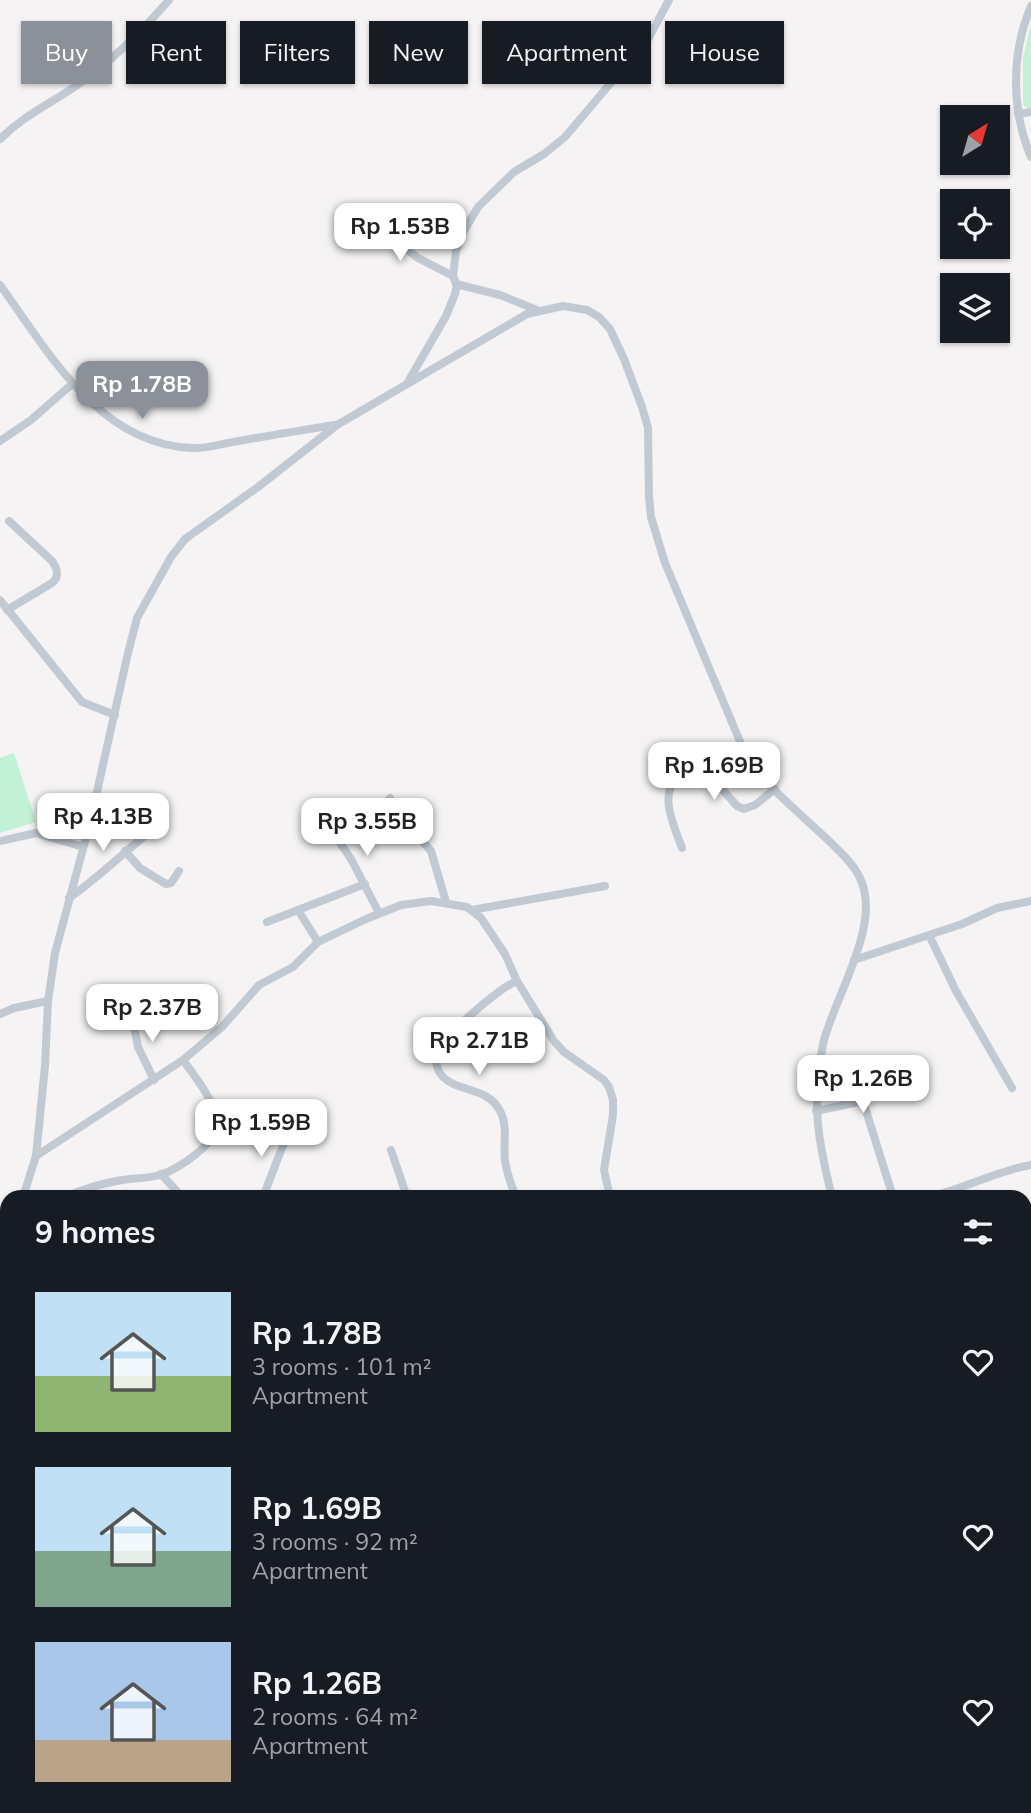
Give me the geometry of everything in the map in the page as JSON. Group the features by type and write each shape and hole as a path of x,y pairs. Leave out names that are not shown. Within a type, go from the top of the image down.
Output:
{"street":[{"path":"0,139 27,115 76,86 105,64 169,0"},
{"path":"408,382 446,316 455,294 456,251 464,230 478,207 514,172 544,154 565,137 648,39 669,0"},
{"path":"1031,6 1017,61 1018,114 1031,157"},
{"path":"1018,114 1031,112"},
{"path":"366,218 418,258 454,280 537,310"},
{"path":"0,285 72,384 119,426 137,435 193,448 337,425"},
{"path":"25,1190 36,1156 48,1001 55,953 137,618 171,557 185,539 258,487 337,425 478,341 537,310 563,306 587,310 605,323 614,336 636,389 648,428 651,517 665,564 744,751 759,773 842,854 859,876 865,892 864,929 823,1043 816,1111 820,1148 830,1190"},
{"path":"0,441 72,384"},
{"path":"7,610 52,583 57,576 57,569 52,561 9,521"},
{"path":"0,600 82,702 115,715"},
{"path":"682,848 669,806 669,790 674,782 704,779 715,781 737,806 744,809 755,805 775,789"},
{"path":"390,799 403,819 431,851 446,902"},
{"path":"325,821 351,859 379,913"},
{"path":"69,898 153,829"},
{"path":"0,841 36,833 83,847"},
{"path":"125,851 140,868 166,884 173,881 179,871"},
{"path":"267,922 365,884"},
{"path":"36,1156 183,1060 222,1027 259,985 293,967 318,942 379,913 417,902 446,902 472,909 606,886"},
{"path":"854,960 962,924 998,908 1031,901"},
{"path":"472,909 505,954 517,981 558,1047 604,1080 609,1087 614,1100 614,1115 604,1170 608,1190"},
{"path":"298,910 318,942"},
{"path":"929,935 956,991 1012,1088"},
{"path":"514,1190 505,1161 501,1114 485,1095 443,1078 437,1068 436,1058 447,1040 488,998 517,981"},
{"path":"0,1014 13,1008 48,1001"},
{"path":"132,1015 138,1047 154,1080"},
{"path":"88,1190 114,1181 161,1174 213,1139 217,1131 212,1105 183,1060"},
{"path":"816,1111 863,1101 888,1080"},
{"path":"863,1101 891,1190"},
{"path":"266,1190 287,1135"},
{"path":"391,1150 405,1190"},
{"path":"959,1190 1031,1165"},
{"path":"161,1174 176,1190"}],"green space":[{"path":"1031,24 1031,110 1023,105 1023,57"},
{"path":"14,753 36,822 0,833 0,758"}]}
